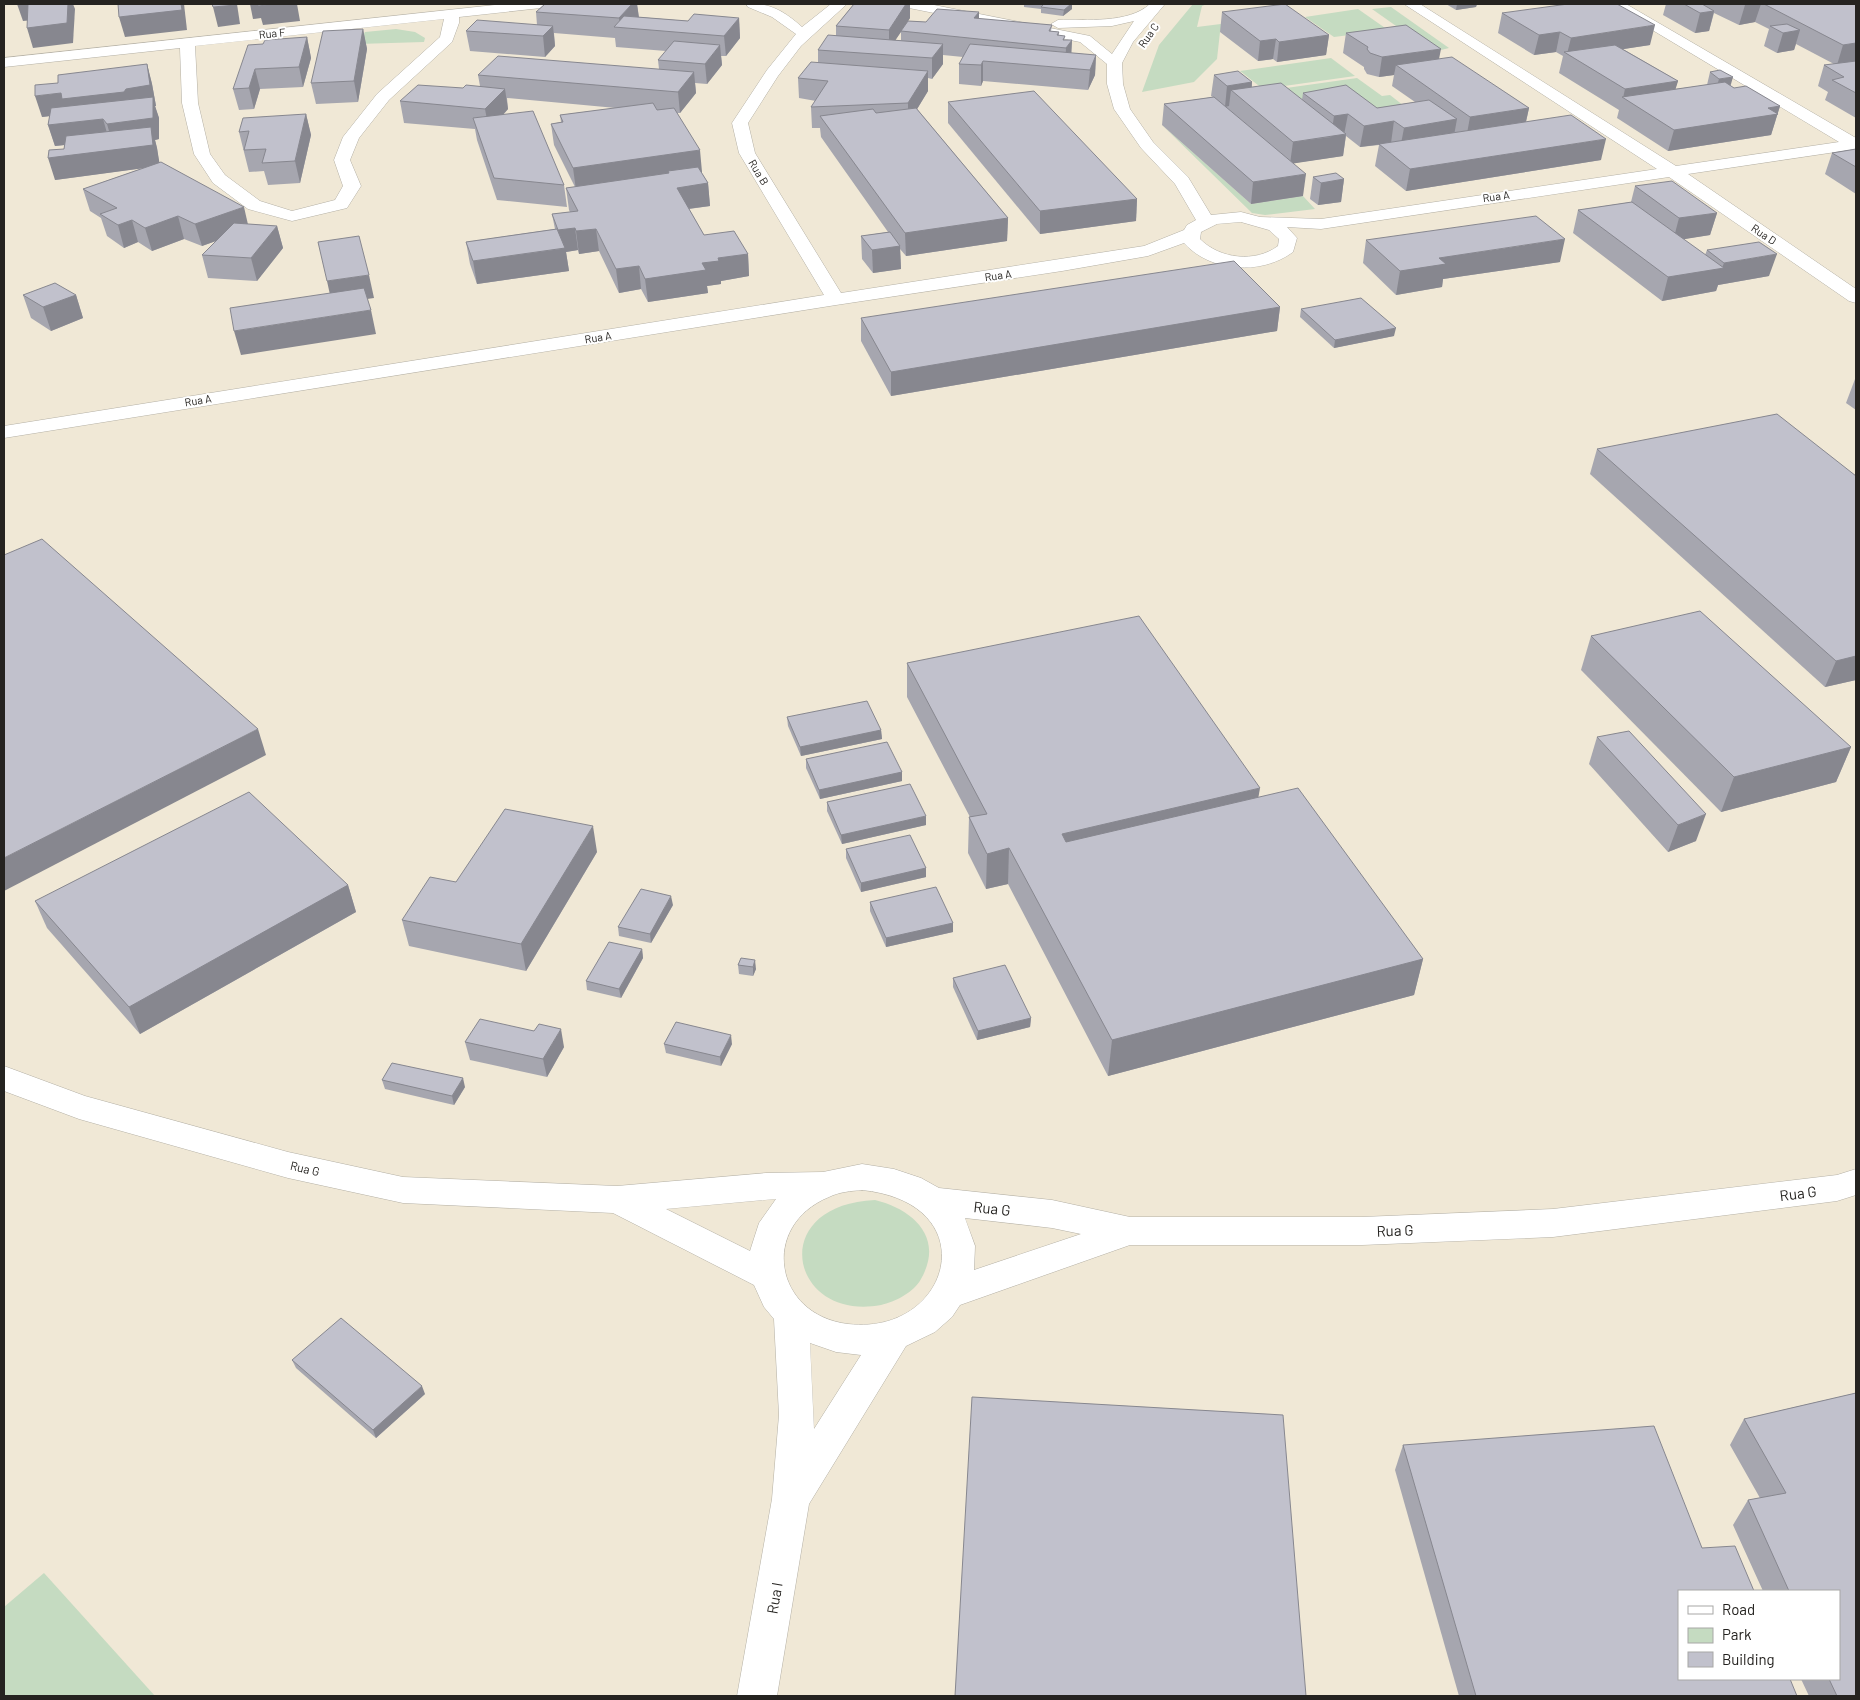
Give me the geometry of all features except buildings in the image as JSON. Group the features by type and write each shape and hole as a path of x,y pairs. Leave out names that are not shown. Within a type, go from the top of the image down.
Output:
{"street":[{"name":"Rua F","path":"4,63 541,4"},
{"path":"753,4 778,14 795,37"},
{"name":"Rua B","path":"795,37 840,4"},
{"path":"909,4 1085,39 1133,41"},
{"name":"Rua D","path":"1411,4 1672,171 1856,297"},
{"path":"1616,4 1855,144"},
{"path":"1055,24 1112,22 1159,9"},
{"name":"Rua C","path":"1114,64 1159,9"},
{"name":"Rua C","path":"1135,57 1133,41 1159,9"},
{"path":"187,42 190,103 202,154 219,179 254,205 292,216 341,204 352,186 342,160 351,137 383,97 447,39 452,23 451,13"},
{"name":"Rua B","path":"802,14 795,37 740,123 747,153 836,299"},
{"path":"994,20 1055,24 1113,32 1133,41"},
{"path":"1085,39 1114,64 1115,84 1122,109 1147,145 1182,181 1230,213 1275,226 1288,238 1289,245 1284,251 1261,260 1228,260 1203,252 1148,251"},
{"path":"1121,100 1130,74"},
{"name":"Rua A","path":"1259,220 1321,224 1855,144"},
{"path":"1182,181 1206,222 1228,217 1259,220"},
{"name":"Rua A","path":"4,432 1148,251 1190,234 1206,222"},
{"name":"Rua A","path":"1288,238 1321,224"},
{"path":"1190,234 1191,240 1203,252"},
{"name":"Rua G","path":"4,1078 79,1107 288,1165 403,1190 617,1200 766,1186 823,1185"},
{"path":"862,1177 882,1178 908,1185 933,1201 952,1226 958,1244 959,1262 956,1279 948,1294 927,1318 893,1336 852,1340 820,1333 791,1316 780,1304 766,1276 765,1258 767,1244 772,1230 780,1217 805,1193 823,1185 862,1177"},
{"name":"Rua G","path":"933,1201 1052,1214 1130,1231 1362,1231 1554,1223 1836,1188 1856,1182"},
{"path":"617,1200 766,1276"},
{"path":"948,1294 1130,1231"},
{"name":"Rua I","path":"758,1696 791,1499 797,1415 791,1316"},
{"path":"791,1499 893,1336"}],"shaded area":[{"path":"4,4 1856,4 1856,1696 4,1696"}],"green space":[{"path":"1193,4 1207,4 1202,6 1197,27 1275,17 1220,32 1217,59 1194,82 1142,92 1159,45"},
{"path":"1391,7 1449,48 1433,52 1372,9"},
{"path":"1358,9 1388,30 1334,37 1305,17"},
{"path":"396,29 415,32 425,38 424,42 358,44 365,32"},
{"path":"1331,58 1355,76 1263,89 1240,71"},
{"path":"1357,78 1382,96 1390,95 1422,120 1293,107 1272,90"},
{"path":"1162,125 1251,204 1303,196 1315,209 1265,215 1252,213"},
{"path":"875,1200 901,1210 921,1227 927,1238 929,1250 927,1264 918,1284 898,1299 881,1305 850,1306 826,1296 810,1281 803,1261 805,1240 817,1221 840,1207"},
{"path":"44,1573 155,1696 4,1696 4,1607"}]}
